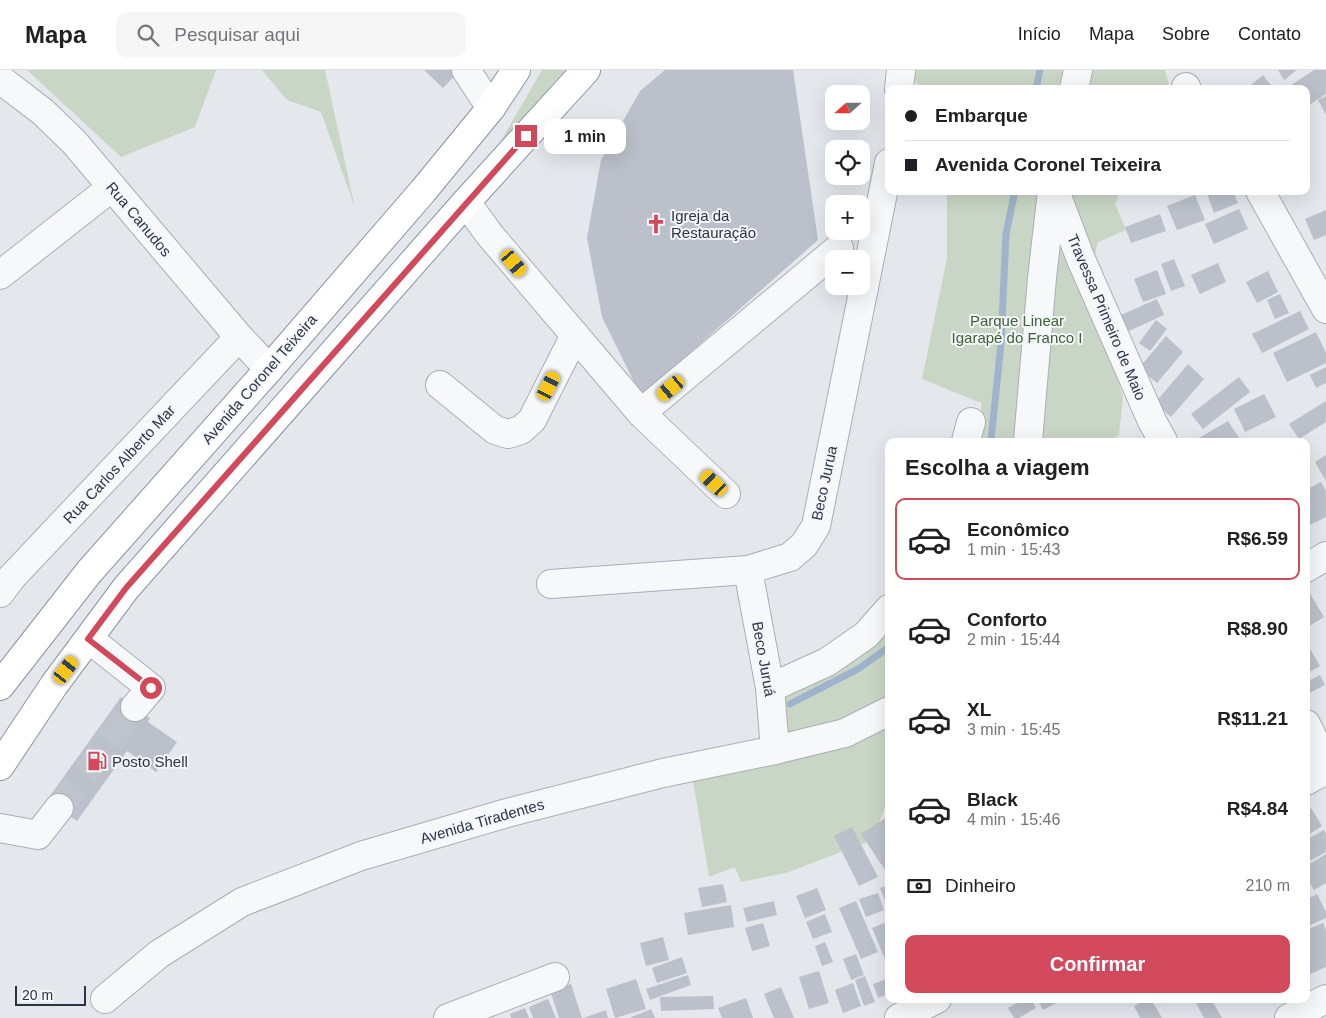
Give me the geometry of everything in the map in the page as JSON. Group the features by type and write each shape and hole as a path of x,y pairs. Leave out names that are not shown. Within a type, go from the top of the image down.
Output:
{"highway":[{"name":"Avenida Coronel Teixeira","path":"0,686 88,572 424,191 491,108 516,70"},
{"path":"0,766 54,685 126,588 466,202 586,70"}],"street":[{"path":"466,70 491,108"},
{"path":"899,85 901,70"},
{"path":"1075,85 1078,70"},
{"name":"Rua Canudos","path":"0,78 43,112 74,142 269,369"},
{"name":"Beco Jurua","path":"551,584 748,570 790,557 804,545 816,526 885,183"},
{"path":"0,275 112,188"},
{"path":"1028,438 1042,278 1052,195"},
{"name":"Travessa Primeiro de Maio","path":"1055,195 1080,258 1152,421 1161,438"},
{"path":"1262,195 1326,309"},
{"path":"466,202 489,234 641,413 726,494"},
{"path":"641,413 839,248"},
{"path":"440,385 495,430 508,434 521,430 532,420 575,335"},
{"name":"Rua Carlos Alberto Mar","path":"0,593 12,577 240,337"},
{"path":"1310,566 1326,556"},
{"name":"Beco Juruá","path":"748,570 770,688 775,750"},
{"path":"770,688 827,662 866,635 885,614"},
{"path":"88,639 151,688 135,708"},
{"name":"Avenida Tiradentes","path":"105,999 159,954 242,902 361,856 517,810 663,773 775,750 845,733 885,714"},
{"path":"1310,732 1326,764"},
{"path":"1310,779 1326,770"},
{"path":"0,828 38,835 59,808"},
{"path":"448,1018 554,977"},
{"path":"1289,1018 1326,1000"},
{"path":"899,1018 929,1003"}],"green space":[{"path":"27,70 216,70 195,127 121,157"},
{"path":"262,70 325,70 355,208 321,112 287,100"},
{"path":"542,70 565,70 499,144"},
{"path":"913,70 1165,70 1169,85 918,85 911,75"},
{"name":"Parque Linear Igarapé do Franco I","path":"947,195 1118,195 1115,204 1126,230 1098,242 1088,283 1123,397 1119,435 1113,438 979,438 982,426 981,403 922,379 947,258"},
{"path":"885,628 885,808 872,840 789,872 741,882 735,867 709,877 693,780 762,768 766,732 787,692"}],"building":[{"path":"424,70 460,70 443,88"},
{"path":"665,70 793,70 818,240 641,396 602,317 587,238 601,160 640,91"},
{"path":"1278,70 1297,70 1284,80"},
{"path":"1314,70 1326,70 1326,94 1310,104 1310,85 1291,85"},
{"path":"1263,75 1271,85 1251,85"},
{"path":"1326,96 1326,115 1318,100"},
{"path":"1195,195 1205,220 1177,230 1167,206"},
{"path":"1207,195 1235,195 1238,203 1214,213"},
{"path":"1239,209 1248,229 1214,244 1205,224"},
{"path":"1326,210 1326,235 1314,240 1305,219"},
{"path":"1160,214 1166,231 1131,243 1125,227"},
{"path":"1174,259 1185,286 1171,291 1161,264"},
{"path":"1218,263 1226,282 1200,294 1191,275"},
{"path":"1157,270 1166,294 1143,302 1134,279"},
{"path":"1268,271 1278,292 1257,303 1246,282"},
{"path":"1280,294 1289,313 1275,319 1267,300"},
{"path":"1157,299 1164,315 1129,331 1121,315"},
{"path":"1300,311 1309,329 1262,353 1252,334"},
{"path":"1156,320 1167,329 1150,351 1139,343"},
{"path":"1316,332 1326,353 1326,363 1287,382 1273,353"},
{"path":"1166,336 1183,352 1157,383 1139,368"},
{"path":"1188,364 1204,379 1171,417 1155,403"},
{"path":"1326,367 1326,383 1316,388 1310,375"},
{"path":"1239,377 1250,392 1203,429 1191,414"},
{"path":"1264,394 1276,417 1245,432 1234,409"},
{"path":"1326,401 1326,422 1301,438 1298,438 1289,424"},
{"path":"1228,421 1239,438 1199,438"},
{"path":"1326,455 1326,481 1315,462"},
{"path":"1321,482 1326,491 1326,517 1310,525 1310,488"},
{"path":"1310,594 1324,617 1310,626"},
{"path":"1310,649 1320,666 1310,672"},
{"path":"1320,675 1325,685 1310,693 1310,680"},
{"name":"Posto Shell","path":"121,697 150,718 148,722 177,742 156,772 127,751 77,821 47,800"},
{"path":"1310,809 1322,826 1310,834"},
{"path":"885,818 885,870 861,834"},
{"path":"852,827 878,877 859,886 834,836"},
{"path":"1324,830 1326,834 1326,852 1310,861 1310,838"},
{"path":"1326,854 1326,883 1314,890 1310,884 1310,864"},
{"path":"723,884 727,902 702,907 698,888"},
{"path":"885,886 885,901 880,888"},
{"path":"817,888 826,910 805,918 796,896"},
{"path":"878,893 884,910 866,917 859,899"},
{"path":"1317,894 1326,912 1326,918 1310,925 1310,898"},
{"path":"774,901 777,915 747,922 743,908"},
{"path":"856,901 878,952 861,959 839,908"},
{"path":"731,905 734,927 688,935 684,913"},
{"path":"825,914 832,932 813,939 806,922"},
{"path":"763,923 770,946 752,951 745,928"},
{"path":"885,923 885,959 872,928"},
{"path":"1323,923 1326,930 1326,967 1310,974 1310,928"},
{"path":"663,937 669,960 646,966 640,943"},
{"path":"825,942 833,962 822,966 815,946"},
{"path":"856,954 864,975 851,980 843,959"},
{"path":"682,957 687,973 657,983 652,968"},
{"path":"819,971 829,1003 809,1009 799,977"},
{"path":"688,975 691,985 650,1000 646,989"},
{"path":"865,976 875,1002 864,1006 855,980"},
{"path":"636,979 646,1009 615,1018 606,989"},
{"path":"885,980 885,995 878,998 873,984"},
{"path":"853,983 861,1006 843,1013 835,990"},
{"path":"571,984 582,1018 559,1018 550,990"},
{"path":"781,987 794,1018 774,1018 764,994"},
{"path":"713,996 714,1009 661,1011 660,997"},
{"path":"746,998 753,1018 722,1018 718,1008"},
{"path":"548,999 556,1018 533,1018 529,1007"},
{"path":"1017,1003 1033,1003 1036,1008 1019,1018 1014,1018 1008,1008"},
{"path":"1039,1003 1056,1003 1043,1010"},
{"path":"1140,1003 1153,1003 1162,1018 1140,1018 1134,1006"},
{"path":"1196,1003 1213,1003 1222,1018 1204,1018"},
{"path":"525,1008 529,1018 511,1018 510,1014"},
{"path":"651,1009 655,1018 629,1018"},
{"path":"606,1010 608,1018 583,1018"}],"waterway":[{"path":"1037,85 1040,70"},
{"path":"991,438 1001,343 1006,234 1014,195"},
{"path":"790,704 858,669 885,650"}],"tunnel":[{"path":"59,808 135,707"}],"place":[{"name":"Igreja da Restauração","path":"656,224"},
{"name":"Posto Shell","path":"97,761"}],"route":[{"path":"151,688 88,639 126,588 526,136"}]}
